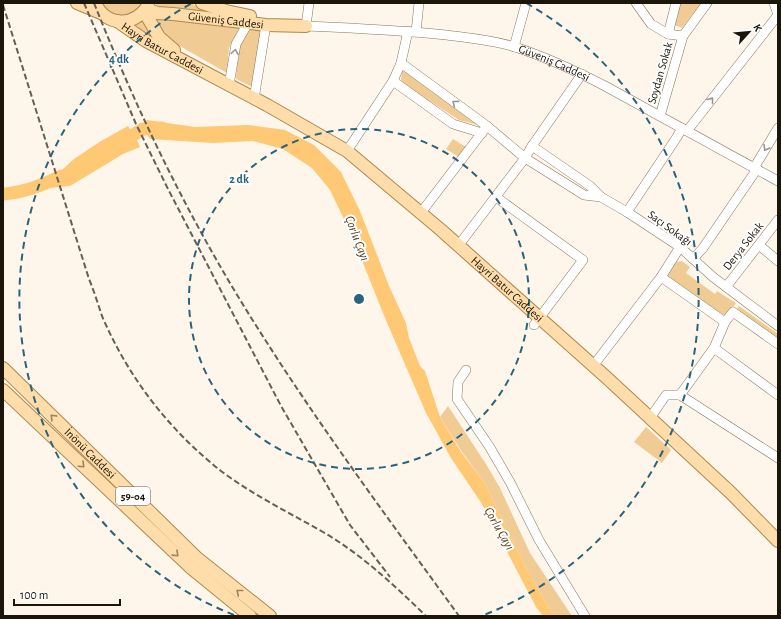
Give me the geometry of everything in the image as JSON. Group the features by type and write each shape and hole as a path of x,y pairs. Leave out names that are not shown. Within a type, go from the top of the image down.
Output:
{"main road":[{"name":"Hayri Batur Caddesi","path":"77,3 98,8 109,18 117,21 146,41 229,85 347,151 458,246 537,322 594,366 731,493 778,541"},
{"name":"Güveniş Caddesi","path":"202,3 226,11 306,26"},
{"name":"Hayri Batur Caddesi","path":"147,8 159,37 171,48 209,75"},
{"name":"Güveniş Caddesi","path":"147,8 158,13 266,25 306,26"},
{"path":"117,21 135,19 147,8"},
{"name":"İnönü Caddesi","path":"3,368 197,558 270,616"},
{"name":"İnönü Caddesi","path":"3,390 190,567 250,616"}],"street":[{"path":"306,26 309,3"},
{"path":"347,151 393,81 412,31 419,3"},
{"path":"514,47 526,3"},
{"path":"636,3 651,24 668,34 683,36"},
{"path":"668,34 676,3"},
{"name":"Soydan Sokak","path":"660,116 683,36 707,3"},
{"path":"627,212 677,136 778,15 774,3"},
{"path":"229,85 236,44 248,23"},
{"path":"254,99 266,25"},
{"name":"Güveniş Caddesi","path":"306,26 412,31 476,39 514,47 582,74 778,181"},
{"path":"401,62 484,130 524,158 584,195 601,197"},
{"path":"458,246 496,198 582,74"},
{"path":"393,81 453,124 484,130"},
{"path":"693,259 703,248 755,169 778,128"},
{"path":"420,214 484,130"},
{"path":"532,146 590,186 601,197"},
{"name":"Saçı Sokağı","path":"601,197 627,212 680,247 726,287 778,326"},
{"path":"496,198 584,260 537,322"},
{"name":"Derya Sokak","path":"726,287 778,220"},
{"path":"759,246 778,261"},
{"path":"594,366 661,277 680,247"},
{"path":"661,277 725,322"},
{"path":"680,395 714,348 725,322 733,312 778,344"},
{"path":"714,348 778,394"},
{"path":"466,370 458,382 457,399 506,476 541,542 585,616"},
{"path":"650,418 666,395 680,395 778,458"}],"shaded area":[{"path":"102,3 143,3 133,12 117,15 106,9"},
{"path":"156,3 191,3 206,12 154,9"},
{"path":"680,3 701,3 682,28 675,25"},
{"path":"157,18 240,26 229,48 227,73 164,37 155,21"},
{"path":"145,19 152,39 129,26 139,24"},
{"path":"251,27 262,29 254,88 236,79 238,47 242,38"},
{"path":"404,71 478,125 459,120 405,85 401,80 402,72"},
{"path":"453,139 466,147 459,157 446,149"},
{"path":"682,261 690,267 686,273 715,294 717,291 736,303 728,315 722,315 666,275 676,262"},
{"path":"739,306 778,334 778,340 736,310"},
{"path":"448,406 500,488 530,553 572,616 554,616 527,570 484,482 462,452 440,417"},
{"path":"646,427 671,450 662,463 634,442"}],"water":[{"path":"147,120 195,127 249,125 285,130 314,145 341,172 360,211 389,286 406,323 409,338 420,366 425,371 440,417 461,452 484,482 527,570 554,616 543,616 536,607 482,504 451,458 426,413 385,318 353,238 330,190 312,168 283,149 253,141 213,143 150,139 145,131 145,122"},
{"path":"128,126 140,147 123,154 70,186 48,188 46,186 46,181 50,181 74,159 101,141"}],"waterway":[{"name":"Çorlu Çayı","path":"120,143 143,129 162,128"},
{"name":"Çorlu Çayı","path":"3,194 33,188 61,176"}],"railway":[{"path":"84,3 136,124 168,189 281,406 350,525 390,577"},
{"path":"94,3 148,128 210,249 233,288 305,401 459,616"},
{"path":"3,5 102,316 112,338 137,381 167,420 184,438 221,471 258,496 323,532 351,550 426,616"}]}
